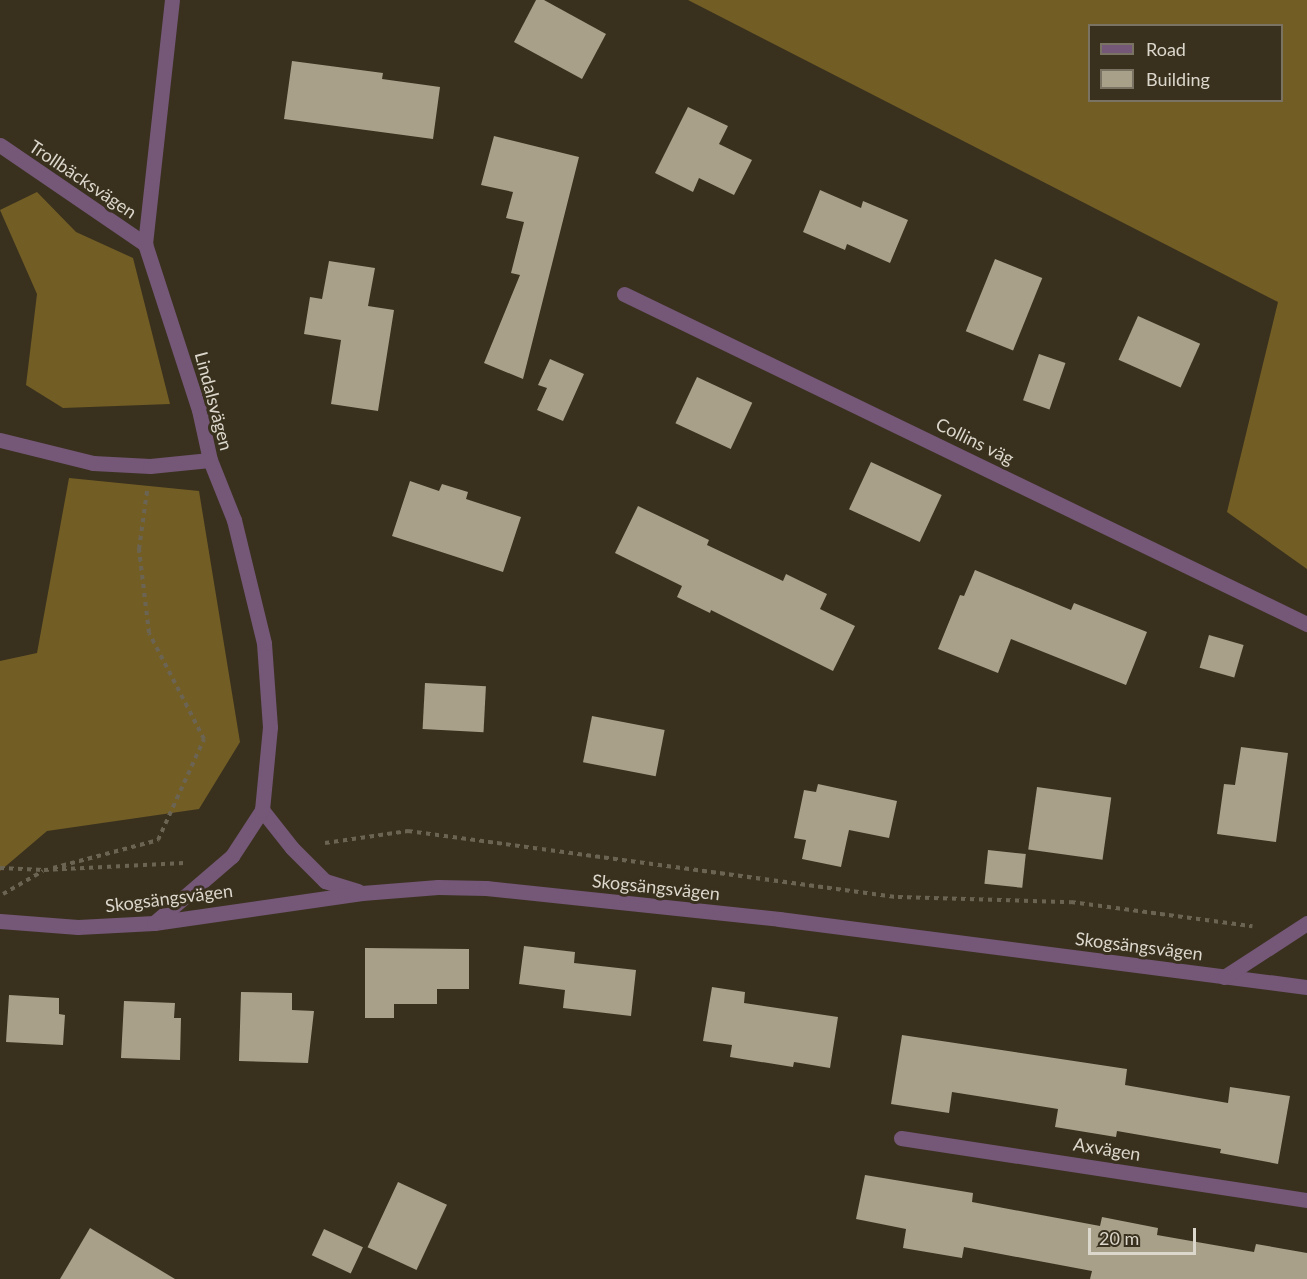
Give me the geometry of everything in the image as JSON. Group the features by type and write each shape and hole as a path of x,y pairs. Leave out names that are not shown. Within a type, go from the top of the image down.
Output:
{"street":[{"name":"Lindalsvägen","path":"154,923 231,856 262,810 270,727 264,643 234,520 210,460 199,410 146,244 172,0"},
{"name":"Trollbäcksvägen","path":"0,146 146,244"},
{"name":"Collins väg","path":"624,294 1307,624"},
{"path":"0,440 93,464 150,466 210,460"},
{"path":"262,810 292,848 325,881 362,893"},
{"name":"Skogsängsvägen","path":"0,921 78,927 154,923 362,893 438,887 486,888 779,919 1307,987"},
{"path":"1224,977 1307,923"},
{"name":"Axvägen","path":"901,1138 1307,1200"}],"path":[{"path":"0,896 44,870 158,840 204,739 149,633 139,549 150,466"},
{"path":"292,848 408,831 898,897 1071,902 1253,926"},
{"path":"0,868 44,870 184,862 231,856"}],"shaded area":[{"path":"688,0 1307,0 1307,569 1227,512 1278,302"},
{"path":"37,192 76,232 133,258 170,404 63,408 26,385 37,294 0,210"},
{"path":"69,478 199,491 240,742 199,809 47,831 0,871 0,661 37,653"}],"building":[{"path":"536,0 544,0 606,34 582,79 514,42"},
{"path":"292,61 383,73 382,79 440,87 433,139 284,119"},
{"path":"688,107 728,126 719,144 752,160 734,195 699,178 693,192 655,173"},
{"path":"494,136 579,157 523,379 484,363 520,275 511,273 524,222 506,218 513,192 481,185"},
{"path":"820,190 861,208 863,201 908,220 890,263 847,244 845,250 803,232"},
{"path":"995,259 1042,278 1013,350 966,331"},
{"path":"329,261 375,268 368,306 394,310 378,411 331,404 341,340 304,334 310,297 322,299"},
{"path":"1138,316 1200,344 1181,388 1118,360"},
{"path":"1039,354 1065,363 1050,409 1023,400"},
{"path":"550,359 584,374 563,421 537,410 547,388 538,385"},
{"path":"697,377 752,403 731,449 675,423"},
{"path":"871,462 942,495 920,542 849,509"},
{"path":"410,481 439,491 442,484 468,492 466,499 521,517 503,572 392,536"},
{"path":"638,506 709,540 707,545 783,581 786,574 827,594 820,609 855,626 833,671 711,610 710,613 677,597 682,586 615,553"},
{"path":"975,570 1071,610 1074,603 1147,632 1126,685 1011,639 998,673 938,649 960,595 964,596"},
{"path":"1209,635 1244,645 1234,678 1200,668"},
{"path":"425,683 486,686 484,732 423,729"},
{"path":"592,716 665,730 656,776 583,762"},
{"path":"1241,747 1288,753 1276,842 1217,834 1224,784 1235,785"},
{"path":"818,784 897,801 889,838 849,830 841,867 802,859 806,840 794,838 804,790 816,792"},
{"path":"1037,787 1111,797 1103,860 1028,849"},
{"path":"988,850 1026,854 1022,888 984,884"},
{"path":"524,946 575,952 574,963 636,970 631,1016 563,1008 565,990 519,984"},
{"path":"365,948 469,949 469,989 437,989 437,1004 394,1004 394,1018 365,1018"},
{"path":"712,987 745,992 744,1003 838,1017 830,1068 794,1062 793,1067 730,1057 732,1045 703,1041"},
{"path":"241,992 292,993 292,1010 314,1011 308,1063 239,1061"},
{"path":"9,995 59,998 59,1014 65,1015 63,1045 6,1042"},
{"path":"124,1001 175,1003 174,1018 181,1018 180,1060 121,1058"},
{"path":"902,1035 1127,1069 1125,1085 1228,1103 1230,1087 1290,1096 1278,1164 1220,1153 1221,1149 1117,1131 1116,1137 1055,1127 1058,1109 952,1092 949,1113 891,1104"},
{"path":"865,1175 973,1193 972,1202 1100,1226 1102,1217 1158,1228 1157,1235 1254,1252 1256,1244 1307,1253 1307,1279 1090,1279 1092,1271 964,1247 962,1258 903,1248 906,1229 856,1219"},
{"path":"398,1182 447,1205 417,1270 368,1247"},
{"path":"90,1228 175,1279 60,1279"},
{"path":"324,1229 363,1247 351,1273 312,1255"}]}
